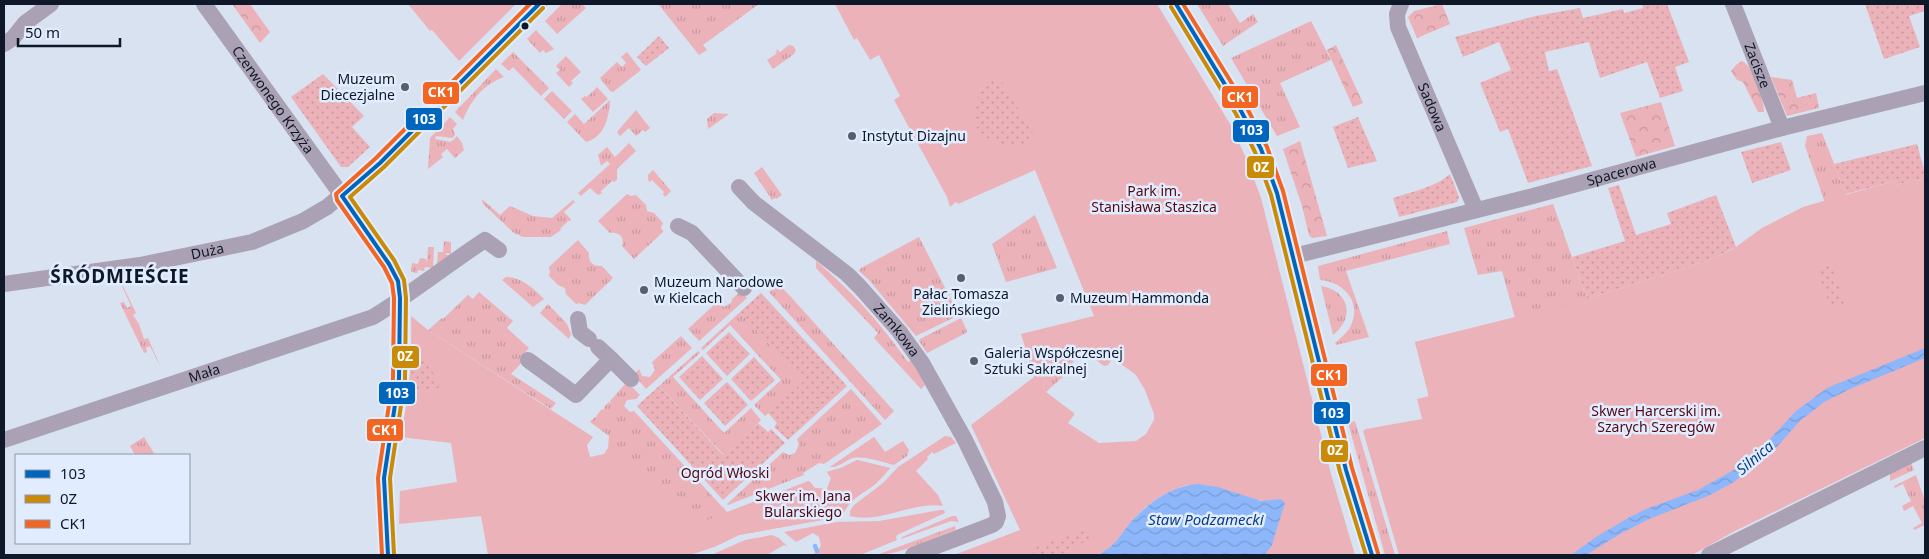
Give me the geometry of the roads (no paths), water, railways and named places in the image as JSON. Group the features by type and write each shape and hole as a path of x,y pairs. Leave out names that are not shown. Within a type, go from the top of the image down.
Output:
{"street":[{"path":"4,44 13,38 25,23 51,4"},
{"name":"Czerwonego Krzyża","path":"204,4 342,196 398,280 400,298 399,378 384,478 384,521 388,555"},
{"name":"Duża","path":"4,284 128,268 252,242 303,221 342,196 380,163 539,4"},
{"path":"1176,4 1259,144 1277,193 1346,470 1372,555"},
{"name":"Sadowa","path":"1401,4 1397,14 1398,27 1476,210"},
{"name":"Zacisze","path":"1733,4 1782,128"},
{"name":"Spacerowa","path":"1294,256 1476,210 1782,128 1925,93"},
{"name":"Zamkowa","path":"739,187 754,203 846,274 899,331 922,364 965,440 995,502 998,516 992,526 913,555"},
{"path":"678,226 692,233 744,288"},
{"name":"Mała","path":"4,440 373,317 485,240 499,250"},
{"path":"578,319 580,332 631,379"},
{"path":"528,360 576,394 611,359"},
{"path":"1709,555 1925,448"}],"water":[{"name":"Silnica","path":"1925,348 1925,358 1850,389 1824,402 1800,421 1774,450 1734,482 1708,496 1649,519 1586,555 1571,555 1628,518 1646,509 1698,490 1739,467 1767,442 1796,411 1827,388"},
{"name":"Staw Podzamecki","path":"1199,484 1218,487 1261,501 1281,499 1285,503 1272,545 1265,555 1098,555 1113,544 1130,523 1161,496 1179,488"}],"waterway":[{"path":"815,546 817,551"}],"place":[{"name":"Muzeum Diecezjalne","path":"405,87"},
{"name":"Instytut Dizajnu","path":"852,136"},
{"name":"Pałac Tomasza Zielińskiego","path":"961,278"},
{"name":"Muzeum Narodowe w Kielcach","path":"644,290"},
{"name":"Muzeum Hammonda","path":"1060,298"},
{"name":"Galeria Współczesnej Sztuki Sakralnej","path":"974,361"}],"district":[{"name":"ŚRÓDMIEŚCIE","path":"120,276"}],"park label":[{"name":"Park im. Stanisława Staszica","path":"1154,200"},
{"name":"Skwer Harcerski im. Szarych Szeregów","path":"1656,420"},
{"name":"Ogród Włoski","path":"725,473"},
{"name":"Skwer im. Jana Bularskiego","path":"803,504"}]}
